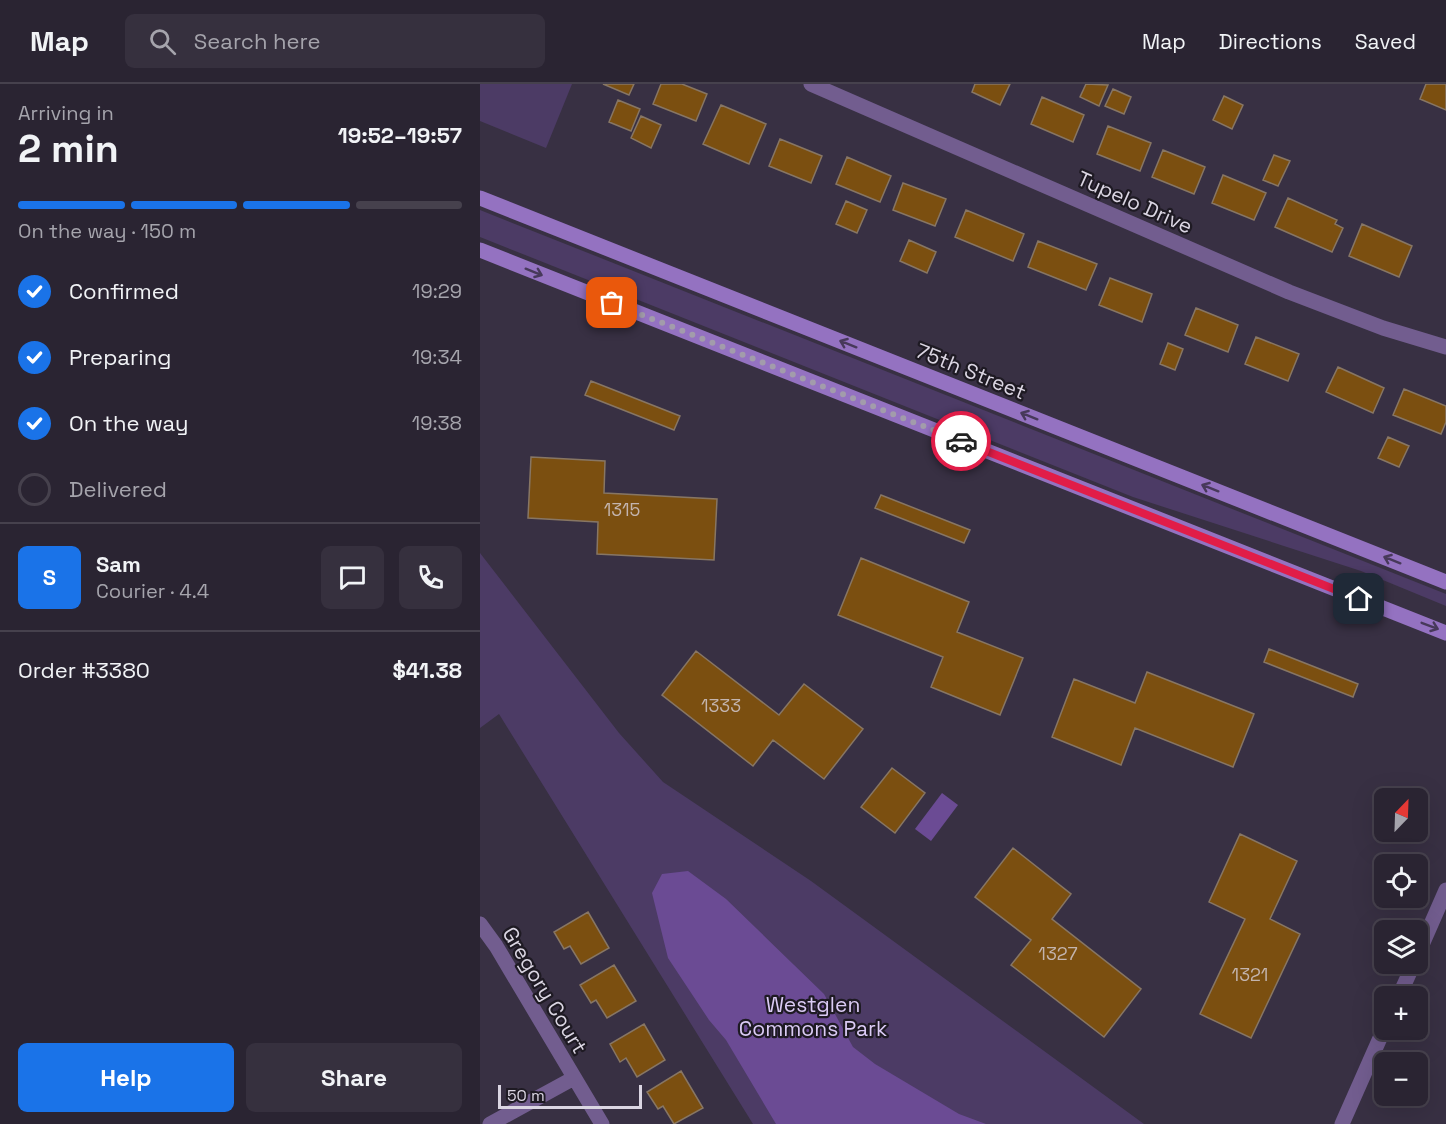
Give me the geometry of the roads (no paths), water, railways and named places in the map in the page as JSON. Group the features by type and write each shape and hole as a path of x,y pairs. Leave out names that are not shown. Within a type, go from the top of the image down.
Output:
{"main road":[{"name":"75th Street","path":"480,198 1446,582"},
{"path":"480,250 1446,633"}],"street":[{"name":"Tupelo Drive","path":"811,84 1289,292 1383,328 1446,347"},
{"path":"1428,931 1446,890"},
{"name":"Gregory Court","path":"480,924 496,946 602,1124"},
{"path":"1342,1124 1379,1040"},
{"path":"490,1124 574,1078"}],"park label":[{"name":"Westglen Commons Park","path":"813,1016"}]}
